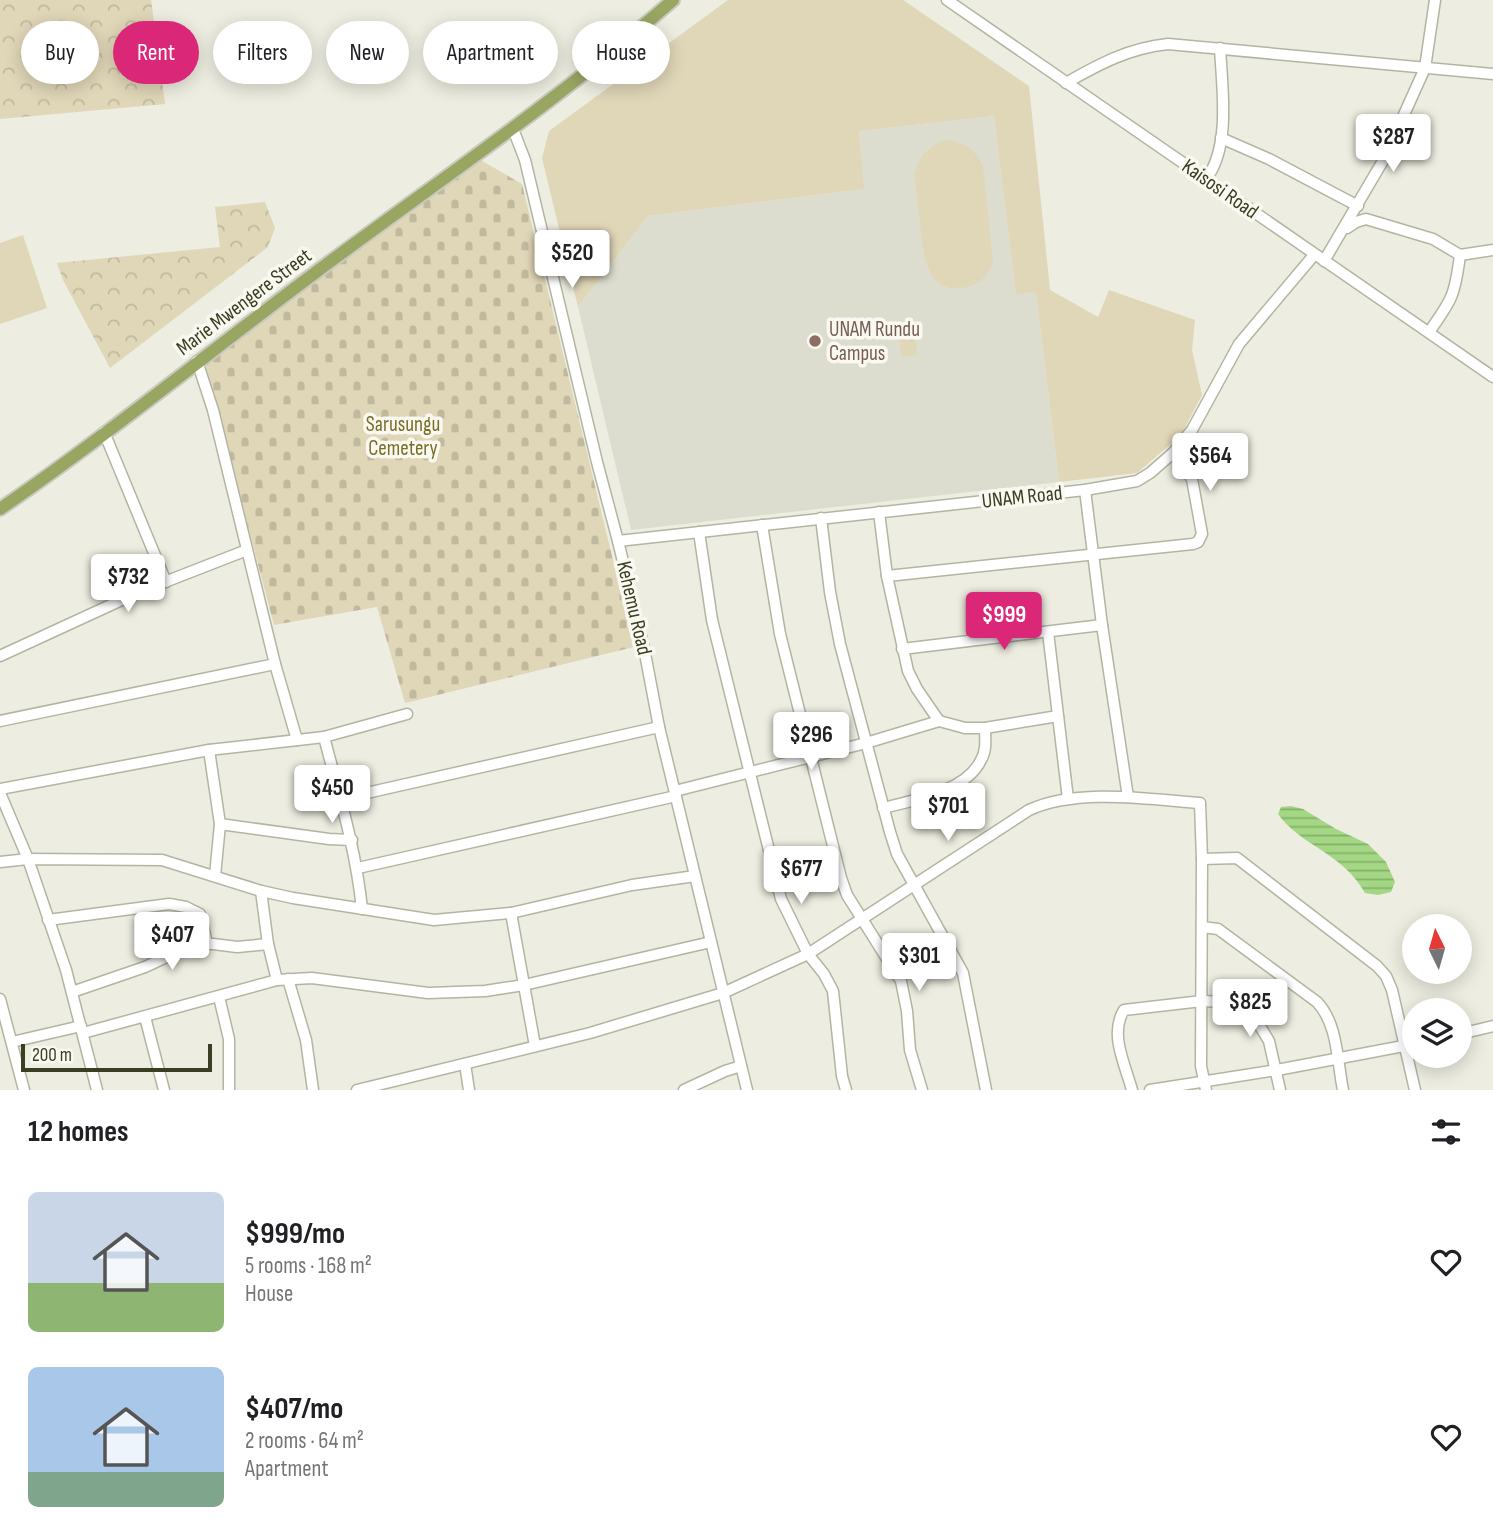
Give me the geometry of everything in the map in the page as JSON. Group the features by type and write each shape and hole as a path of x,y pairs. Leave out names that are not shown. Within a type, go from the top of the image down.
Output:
{"main road":[{"name":"Marie Mwengere Street","path":"0,509 379,225 513,129 627,40 673,0"}],"street":[{"name":"Kaisosi Road","path":"947,0 1493,377"},
{"path":"1324,261 1384,159 1425,68 1435,0"},
{"path":"1066,83 1104,61 1144,47 1168,44 1493,74"},
{"path":"1206,179 1218,158 1222,138 1220,48"},
{"name":"Kehemu Road","path":"513,129 525,160 618,541 644,648 659,727 747,1090"},
{"path":"1222,138 1269,159 1357,206"},
{"path":"1341,233 1356,222 1370,220 1433,239 1460,256 1493,250"},
{"name":"UNAM Road","path":"618,541 1085,491 1138,481 1172,453 1192,430 1239,344 1314,255"},
{"path":"1429,332 1451,301 1456,288 1460,256"},
{"path":"197,361 213,410 275,664 297,740"},
{"path":"104,432 166,582"},
{"path":"887,576 1186,546 1198,542 1202,534 1192,479 1172,453"},
{"path":"1085,491 1128,797"},
{"path":"879,512 887,576 908,671 917,690 939,721"},
{"path":"821,518 830,592 883,808 897,854 963,973 986,1090"},
{"path":"762,525 780,634 841,878 847,895 901,981 907,1010 910,1050 922,1090"},
{"path":"699,532 712,620 781,898 808,954 833,991 842,1076 846,1090"},
{"path":"0,656 166,582 247,550"},
{"path":"902,649 1102,625"},
{"path":"1048,632 1068,799"},
{"path":"0,721 275,664"},
{"path":"97,1090 72,992 27,859 0,791 209,750 324,737 407,714"},
{"path":"358,868 676,793 939,721 965,728 985,728 1058,716"},
{"path":"341,799 659,727"},
{"path":"883,808 939,794 964,779 981,763 986,747 985,728"},
{"path":"324,737 352,840 362,909"},
{"path":"209,750 220,824 215,876"},
{"path":"357,1090 600,1030 723,993 808,954 1029,810 1045,803 1068,799 1128,797 1200,803 1201,1066 1205,1086"},
{"path":"220,824 352,840"},
{"path":"1202,859 1237,858 1377,966 1386,976 1402,1021"},
{"path":"0,862 27,859 162,860 261,891 434,920 511,913 645,882 695,876"},
{"path":"261,891 276,980"},
{"path":"48,920 177,905 200,914 207,943"},
{"path":"511,913 535,1046"},
{"path":"1202,927 1218,929 1317,1002 1326,1012 1331,1023 1343,1090"},
{"path":"12,1042 145,1017 276,980 312,978 447,993 485,991 524,985 711,942"},
{"path":"72,992 145,967 194,944 237,947 268,944"},
{"path":"288,979 306,1041 313,1090"},
{"path":"219,997 229,1039 229,1090"},
{"path":"0,999 24,1090"},
{"path":"1132,1090 1116,1032 1118,1020 1124,1010 1202,1001 1224,1002 1255,1018 1269,1041 1280,1090"},
{"path":"145,1017 164,1090"},
{"path":"1472,1031 1493,1026"},
{"path":"1150,1090 1205,1086 1402,1046"},
{"path":"464,1064 469,1090"},
{"path":"684,1090 725,1070 741,1066"},
{"path":"1413,1068 1415,1090"}],"shaded area":[{"name":"UNAM Rundu Campus","path":"994,116 1016,293 1036,292 1059,482 631,530 578,307 648,216 863,189 859,131"},
{"path":"1281,807 1303,809 1368,844 1386,862 1395,882 1391,892 1378,895 1365,893 1345,868 1298,834 1278,814"}],"green space":[{"path":"0,0 151,0 154,21 113,21 113,84 162,84 165,104 0,119"},
{"path":"728,0 903,0 1029,86 1050,290 1098,317 1109,290 1195,320 1192,350 1202,395 1181,435 1137,473 1059,482 1036,292 1016,294 994,116 859,131 864,189 648,216 578,307 542,158 549,131 613,84 670,84 670,42"},
{"path":"945,140 968,148 977,155 983,167 993,261 984,278 967,287 953,288 934,279 923,246 914,173 925,152"},
{"name":"Sarusungu Cemetery","path":"477,158 522,184 634,647 405,703 377,607 274,625 205,363"},
{"path":"265,202 275,228 268,247 110,368 63,280 57,263 220,247 215,207"},
{"path":"23,235 47,308 0,324 0,243"},
{"path":"914,323 917,355 901,357 898,325"}],"place":[{"name":"UNAM Rundu Campus","path":"815,341"}]}
